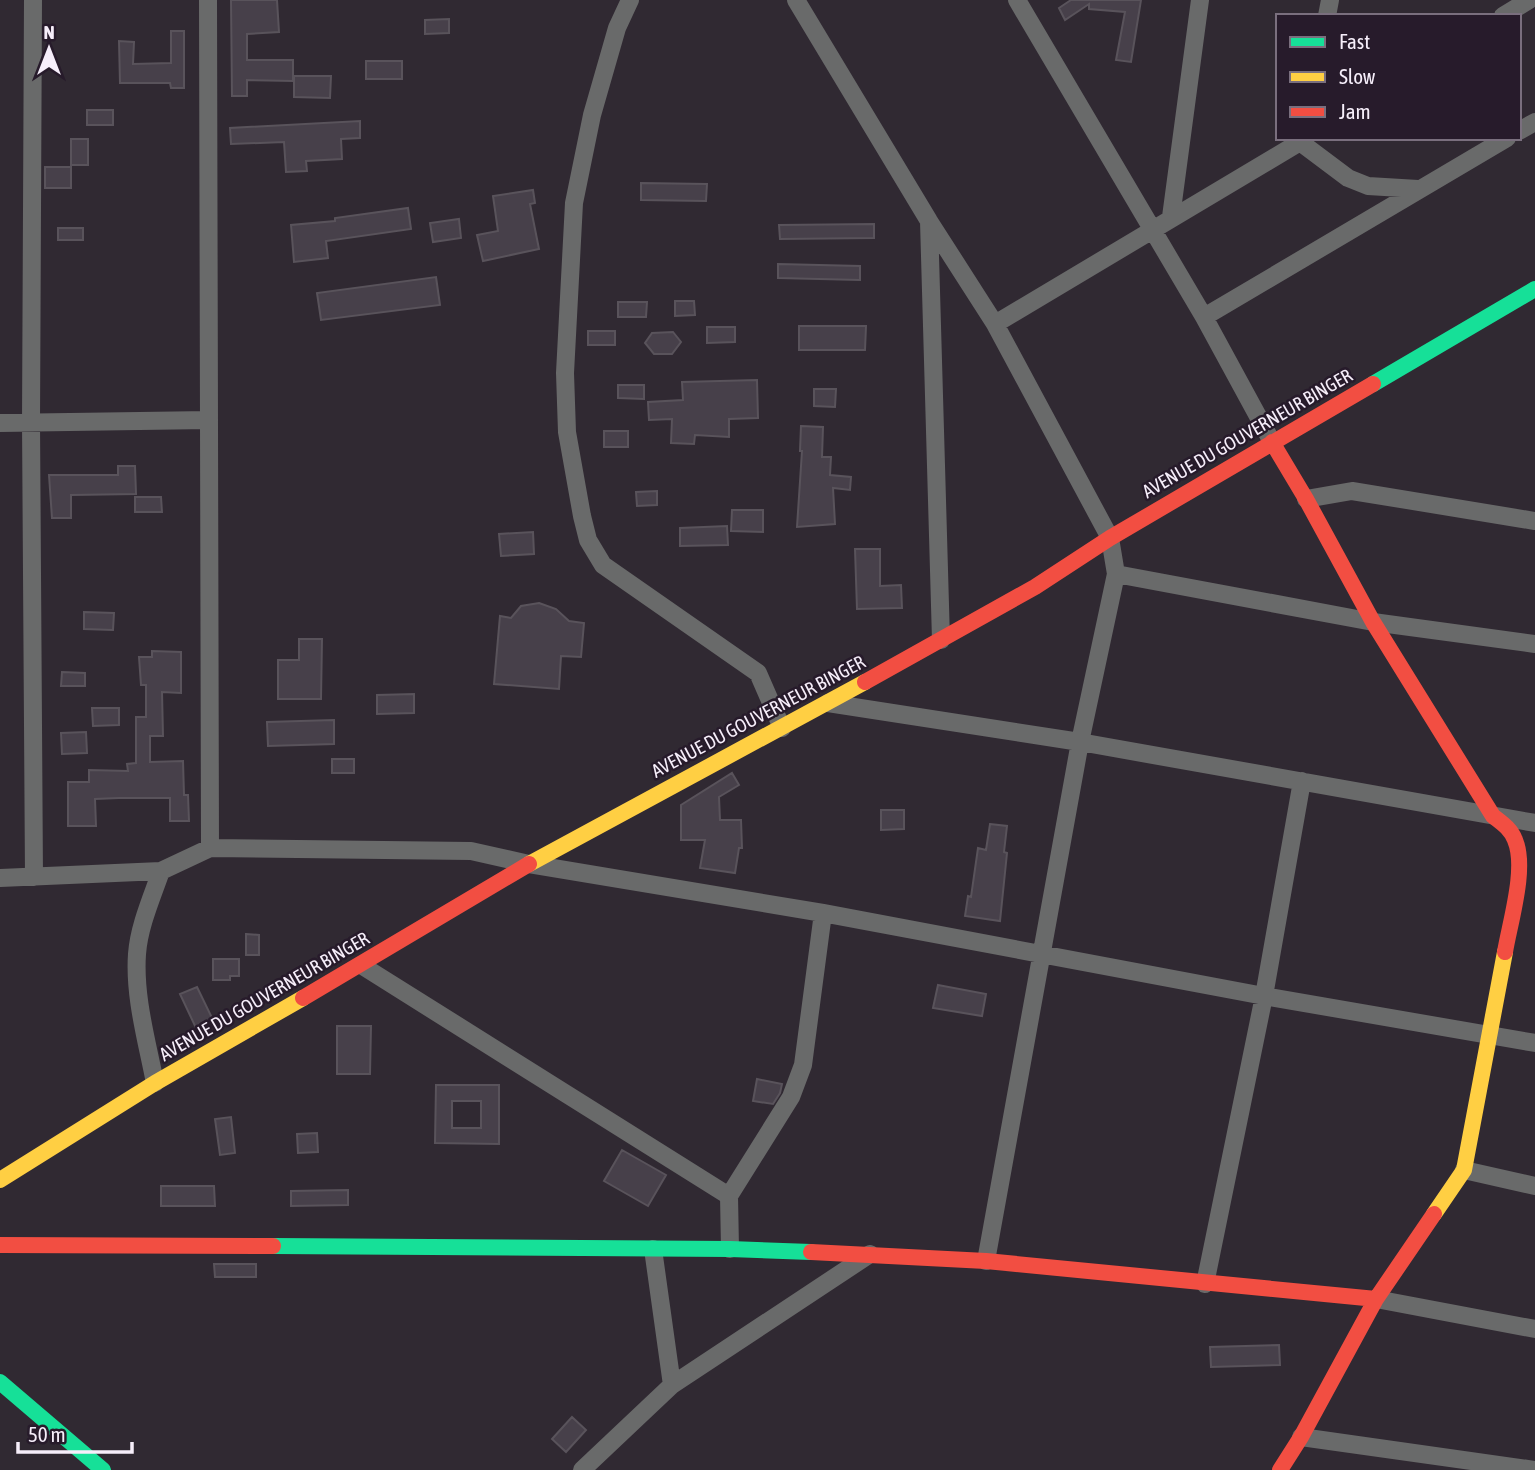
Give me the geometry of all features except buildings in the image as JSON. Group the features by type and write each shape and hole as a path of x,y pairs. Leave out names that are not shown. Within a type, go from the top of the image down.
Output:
{"street":[{"path":"33,0 31,422 34,877"},
{"path":"208,0 210,848"},
{"path":"630,0 617,28 592,115 574,203 565,373 567,432 582,516 588,540 603,565 758,673 782,728"},
{"path":"796,0 929,221 995,324 1110,538 1116,574 1080,742 986,1261"},
{"path":"1017,0 1204,317 1373,622 1493,816 1510,828 1519,848 1491,1034 1464,1170 1376,1298 1301,1437 1280,1470"},
{"path":"1171,217 1200,0"},
{"path":"1506,14 1529,0"},
{"path":"995,324 1300,140"},
{"path":"1303,140 1348,178 1367,186 1418,189"},
{"path":"1204,317 1504,140"},
{"path":"929,221 941,640"},
{"name":"AVENUE DU GOUVERNEUR BINGER","path":"0,1180 155,1083 361,965 529,864 828,703 1035,587 1110,538 1535,289"},
{"path":"0,423 209,419"},
{"path":"1306,499 1352,491 1535,521"},
{"path":"1116,574 1373,622 1535,644"},
{"path":"828,703 1080,742 1535,823"},
{"path":"1205,1284 1264,996 1302,781"},
{"path":"0,878 161,871 210,848 471,851 529,864 823,913 1264,996 1535,1043"},
{"path":"155,1083 138,992 137,952 146,914 161,871"},
{"path":"730,1249 729,1196 791,1097 803,1065 823,913"},
{"path":"361,965 729,1196"},
{"path":"1464,1170 1535,1186"},
{"path":"0,1245 730,1249 870,1254 986,1261 1205,1284 1376,1298 1535,1329"},
{"path":"653,1249 672,1385"},
{"path":"582,1470 672,1385 870,1254"},
{"path":"0,1382 103,1470"},
{"path":"1301,1437 1535,1470"}],"traffic: fast":[{"path":"1373,384 1535,289"},
{"path":"273,1246 811,1252"},
{"path":"0,1382 103,1470"}],"traffic: slow":[{"path":"529,864 865,682"},
{"path":"1434,1214 1464,1170 1505,952"},
{"path":"0,1180 155,1083 303,998"}],"traffic: jam":[{"path":"865,682 1035,587 1110,538 1373,384"},
{"path":"1272,442 1373,622 1493,816 1506,826 1513,836 1518,852 1518,880 1505,952"},
{"path":"303,998 529,864"},
{"path":"1280,1470 1301,1437 1376,1299 1434,1214"},
{"path":"0,1245 273,1246"},
{"path":"811,1252 986,1261 1376,1299"}]}
